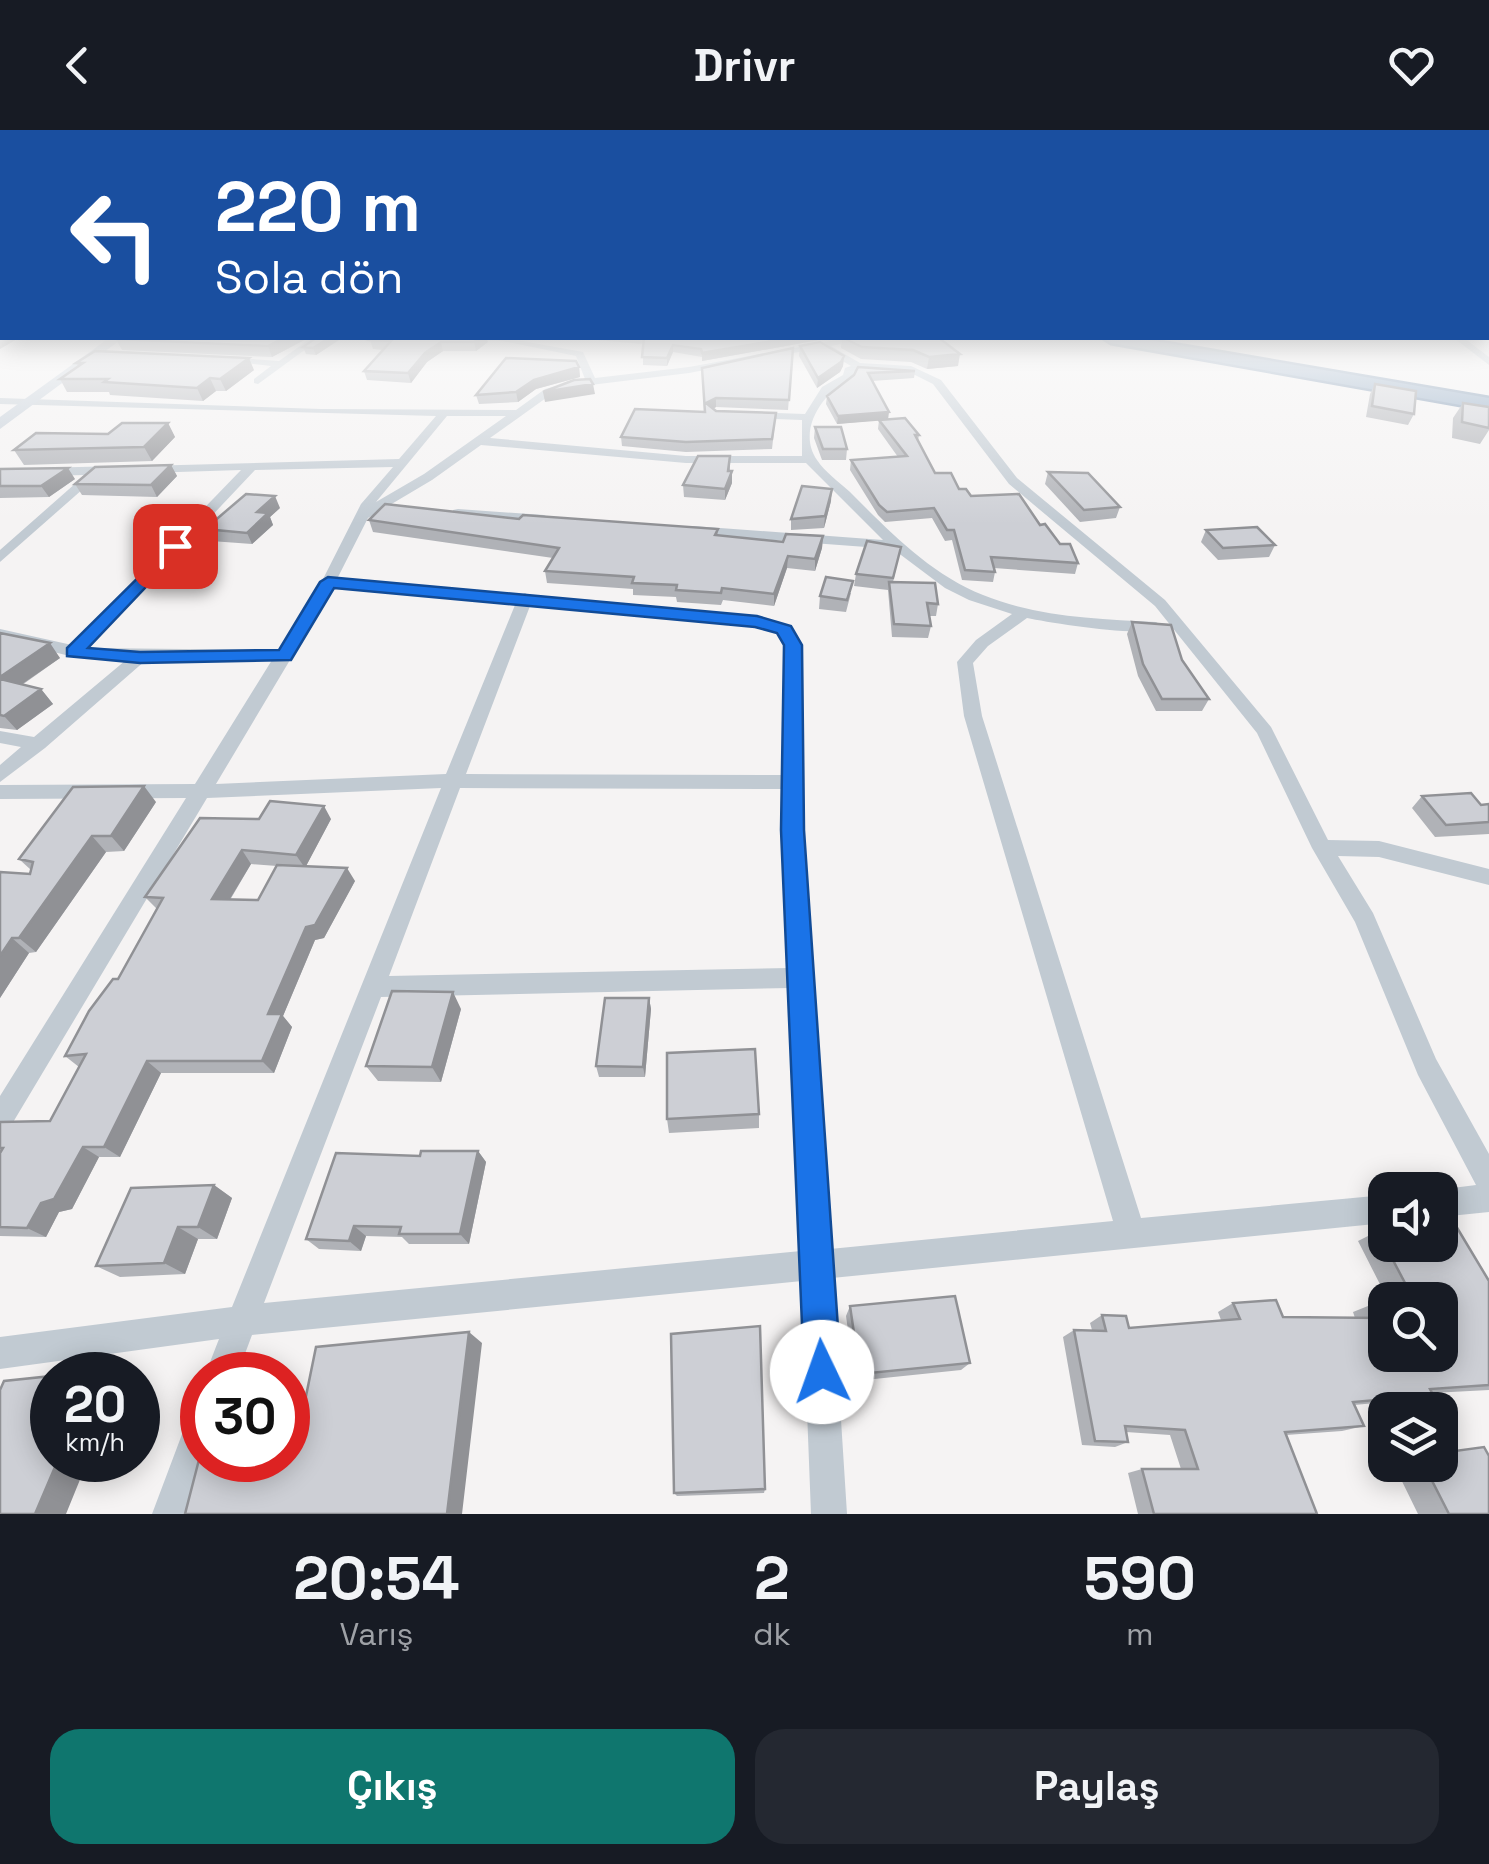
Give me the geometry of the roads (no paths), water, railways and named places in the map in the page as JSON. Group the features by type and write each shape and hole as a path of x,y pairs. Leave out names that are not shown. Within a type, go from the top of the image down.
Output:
{"highway":[{"path":"1441,396 1489,404"}],"main road":[{"path":"0,424 38,396"},
{"path":"0,410 7,401"}],"street":[{"path":"361,515 382,508 544,396"},
{"path":"821,396 806,417 804,446 809,459 900,546 971,596 1024,612 1102,624 1183,629"},
{"path":"947,396 1013,481 1160,603 1265,731 1322,848 1366,920 1427,1067 1489,1182"},
{"path":"7,401 321,412 517,413"},
{"path":"0,1120 284,656 328,582 361,515 444,413"},
{"path":"734,414 806,417"},
{"path":"480,440 658,456 809,459"},
{"path":"0,472 400,463"},
{"path":"74,652 251,466"},
{"path":"0,558 96,470"},
{"path":"382,508 401,509"},
{"path":"441,512 561,521"},
{"path":"680,530 900,546"},
{"path":"328,582 757,622 784,630 793,645 793,782 801,978 829,1514"},
{"path":"229,1352 525,598"},
{"path":"1024,612 982,642 965,662 973,716 1131,1234"},
{"path":"0,634 74,652 140,657 284,656"},
{"path":"0,775 140,657"},
{"path":"0,736 39,744"},
{"path":"0,792 203,791 453,781 793,782"},
{"path":"1322,848 1379,849 1489,877"},
{"path":"372,987 801,978"},
{"path":"1458,1201 1489,1198"},
{"path":"0,1353 240,1321 1368,1210"},
{"path":"170,1514 182,1482"}]}
